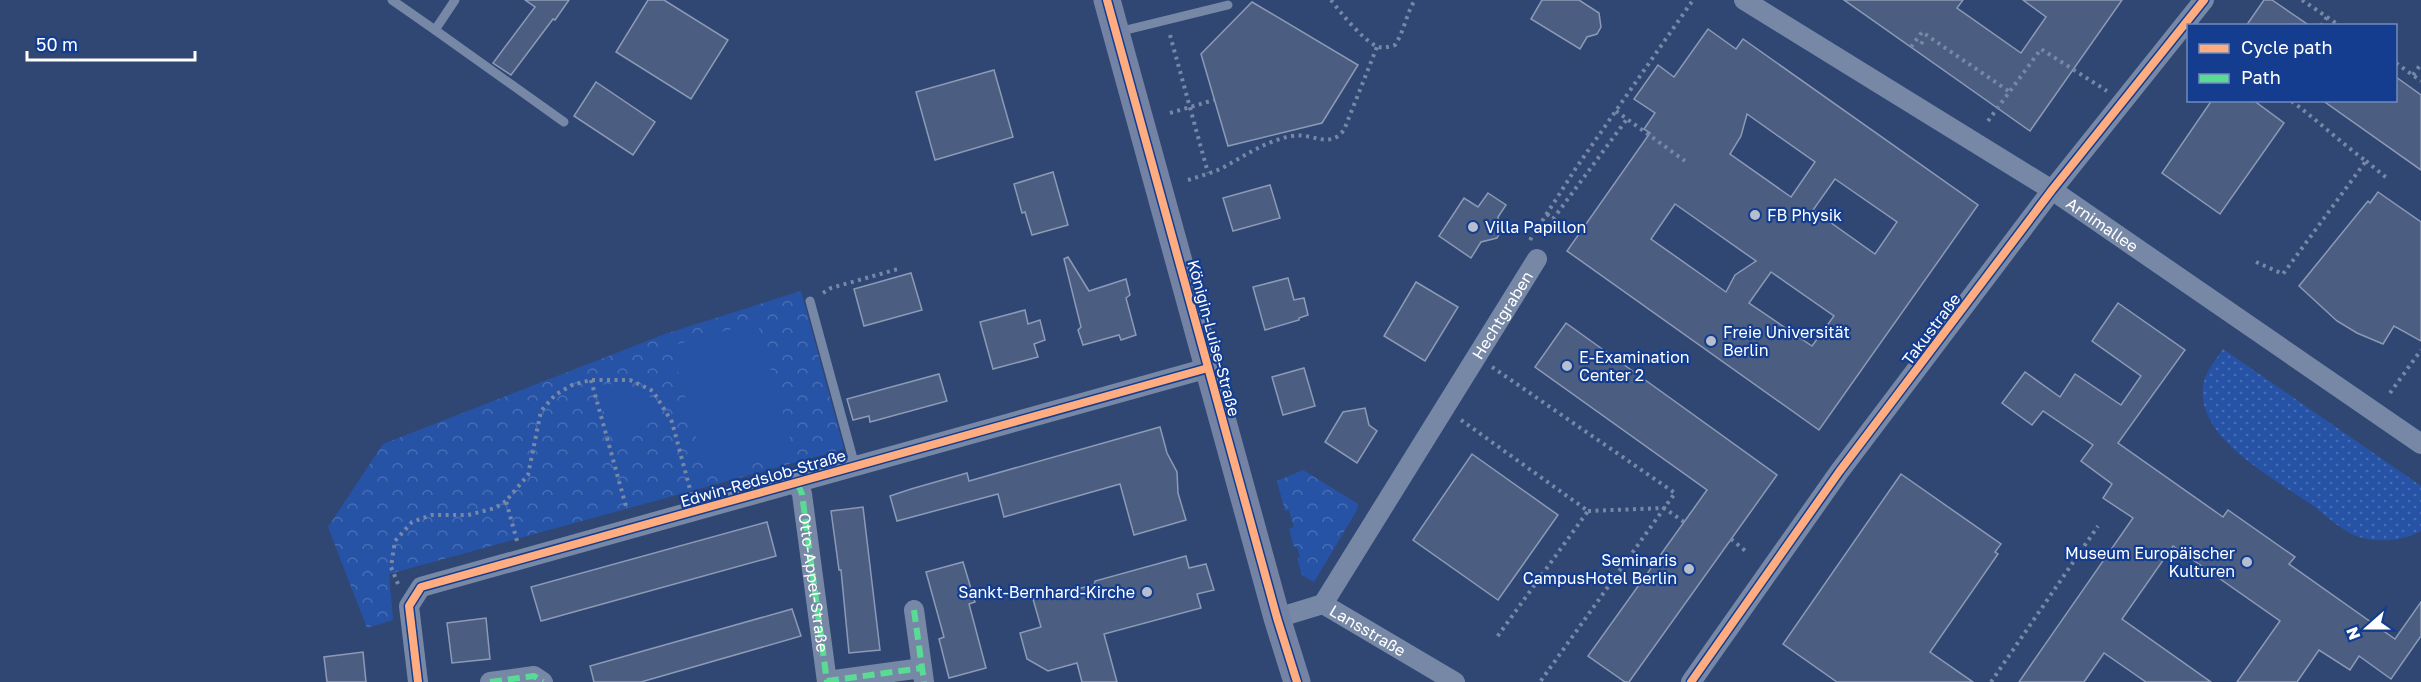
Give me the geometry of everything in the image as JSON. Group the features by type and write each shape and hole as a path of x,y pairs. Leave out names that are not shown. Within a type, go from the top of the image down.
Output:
{"main road":[{"name":"Königin-Luise-Straße","path":"1107,0 1277,618 1297,682"}],"street":[{"name":"Arnimallee","path":"1744,0 2052,190 2421,444"},
{"name":"Takustraße","path":"1690,682 1839,471 2052,190 2204,0"},
{"name":"Hechtgraben","path":"1323,604 1537,259"},
{"name":"Edwin-Redslob-Straße","path":"409,606 421,587 798,484 855,466 1208,368"},
{"name":"Otto-Appel-Straße","path":"798,484 802,494 827,682 923,675 914,610"},
{"name":"Lansstraße","path":"1277,618 1323,604 1455,682"},
{"path":"409,606 418,682"},
{"path":"490,682 534,676 543,682"}],"lane":[{"path":"392,0 564,122"},
{"path":"435,30 455,0"},
{"path":"1116,33 1228,5"},
{"path":"810,301 855,466"}],"path":[{"path":"1330,0 1377,47 1395,45 1407,13 1415,0"},
{"path":"2302,0 2337,24"},
{"path":"2323,24 2328,17"},
{"path":"1166,21 1208,173"},
{"path":"1911,47 1922,32 2010,92"},
{"path":"1188,180 1222,169 1262,145 1294,135 1331,141 1340,136 1377,47"},
{"path":"1988,121 2041,49 2108,92"},
{"path":"2397,64 2421,81"},
{"path":"2413,75 2421,64"},
{"path":"1170,113 1214,100"},
{"path":"2293,102 2388,179"},
{"path":"1616,111 1685,161"},
{"path":"1547,214 1553,219 1627,119"},
{"path":"2256,261 2283,274 2366,161"},
{"path":"810,301 831,288 898,269"},
{"path":"2390,393 2421,350"},
{"path":"1477,356 1675,493 1540,682"},
{"path":"591,380 632,529"},
{"path":"409,606 391,567 395,541 412,522 432,515 468,514 495,508 506,501 528,476 541,411 555,395 572,385 591,380 630,380 653,391 672,422 696,511"},
{"path":"1444,408 1588,512 1664,508 1684,522"},
{"path":"506,501 523,559"},
{"path":"1497,637 1588,512"},
{"path":"1991,682 2098,526"},
{"path":"1731,539 1748,552"}],"green space":[{"path":"801,291 844,449 389,574 393,620 367,628 328,527 383,444 665,334"},
{"path":"757,322 794,452 707,476 671,346"},
{"path":"2223,349 2421,486 2421,531 2404,538 2386,540 2358,537 2339,526 2229,445 2216,430 2207,414 2203,398 2205,378"},
{"path":"622,384 647,393 665,418 611,435 596,385"},
{"path":"1303,470 1358,504 1357,510 1314,582 1302,575 1297,558 1300,557 1297,547 1294,547 1289,529 1294,527 1289,510 1285,511 1277,481"}],"building":[{"path":"525,0 569,0 511,75 493,63 535,7"},
{"path":"648,0 664,0 728,40 691,99 616,52"},
{"path":"1542,0 1579,0 1599,13 1601,27 1597,34 1587,37 1580,49 1531,19"},
{"path":"1844,0 1963,0 1957,8 2021,53 2046,17 2023,0 2122,0 2030,131"},
{"path":"2264,0 2272,0 2307,24 2247,24"},
{"path":"1252,2 1358,65 1322,123 1228,146 1201,54"},
{"name":"FB Physik","path":"1708,29 1736,49 1743,39 1978,205 1819,430 1567,251 1650,133 1644,129 1655,113 1634,99 1658,65 1674,77","holes":["1747,114 1815,162 1791,197 1730,154 1741,136","1835,179 1897,222 1875,254 1813,210","1675,204 1756,261 1735,275 1726,292 1651,239","1771,272 1834,316 1812,346 1749,303"]},
{"path":"994,70 1013,137 935,160 916,92"},
{"path":"2397,78 2421,95 2421,170 2325,102 2397,102"},
{"path":"596,82 655,122 633,155 574,116"},
{"path":"2211,102 2256,102 2284,123 2220,214 2162,173"},
{"path":"1053,172 1068,225 1032,235 1025,212 1022,213 1014,184"},
{"path":"1270,185 1280,218 1233,231 1223,198"},
{"path":"2378,192 2421,222 2421,341 2394,326 2383,344 2357,333 2337,321 2299,286 2368,201 2370,203"},
{"name":"Villa Papillon","path":"1488,193 1506,205 1498,217 1501,231 1497,238 1481,242 1471,258 1439,236 1464,198 1478,207"},
{"path":"1068,257 1089,291 1126,279 1130,295 1126,298 1136,335 1121,340 1119,335 1083,345 1078,330 1081,327 1064,259"},
{"path":"911,273 922,310 864,326 854,289"},
{"path":"1288,278 1294,300 1304,298 1308,315 1265,330 1253,287"},
{"path":"1416,282 1458,307 1425,361 1384,336"},
{"path":"2118,303 2185,350 2118,443 2223,517 2228,510 2295,557 2289,564 2395,639 2421,602 2421,636 2391,679 2359,656 2350,670 2319,650 2297,682 2237,682 2280,621 2173,546 2122,619 2211,682 2146,682 2104,653 2084,682 2019,682 2133,518 2103,498 2112,484 2081,461 2093,445 2043,411 2032,425 2002,403 2025,372 2060,397 2075,374 2121,405 2141,376 2092,341"},
{"path":"1025,310 1028,324 1040,320 1045,340 1034,344 1038,357 993,369 980,322"},
{"path":"1566,323 1777,475 1629,682 1625,682 1588,656 1707,490 1535,367"},
{"path":"1304,368 1315,406 1283,415 1272,377"},
{"path":"939,374 947,401 870,422 869,416 853,420 847,399"},
{"path":"1365,408 1369,425 1377,431 1357,463 1325,442 1343,412"},
{"path":"1160,427 1167,453 1177,472 1178,493 1186,520 1134,535 1120,484 1004,517 998,494 897,521 890,496 967,473 969,481"},
{"path":"1472,454 1558,515 1498,600 1413,540"},
{"path":"1901,474 2001,544 1995,552 1998,554 1930,652 1973,682 1837,682 1783,644"},
{"path":"863,507 880,650 849,653 841,570 839,570 831,511"},
{"path":"767,522 776,556 541,621 531,587"},
{"path":"1186,556 1189,568 1206,564 1214,590 1197,594 1201,608 1104,634 1117,682 1082,682 1077,663 1048,671 1027,659 1020,633 1041,627 1033,599 1094,585 1095,581"},
{"path":"963,562 975,602 969,604 986,668 949,678 939,639 944,637 926,572"},
{"path":"792,609 801,636 641,682 594,682 590,666"},
{"path":"486,618 490,659 452,663 447,623"},
{"path":"363,652 366,682 327,682 324,657"}],"marked path":[{"path":"798,484 802,494 827,682"},
{"path":"914,610 924,682"},
{"path":"827,681 922,668"},
{"path":"490,682 534,676 543,682"}],"cycle path":[{"path":"1107,0 1277,618 1297,682"},
{"path":"1691,682 1839,472 2052,190 2204,0"},
{"path":"418,682 409,606 421,587 1208,368"}],"place":[{"name":"FB Physik","path":"1755,215"},
{"name":"Villa Papillon","path":"1473,227"},
{"name":"Freie Universität Berlin","path":"1711,341"},
{"name":"E-Examination Center 2","path":"1567,366"},
{"name":"Museum Europäischer Kulturen","path":"2247,562"},
{"name":"Seminaris CampusHotel Berlin","path":"1689,569"},
{"name":"Sankt-Bernhard-Kirche","path":"1147,592"}]}
